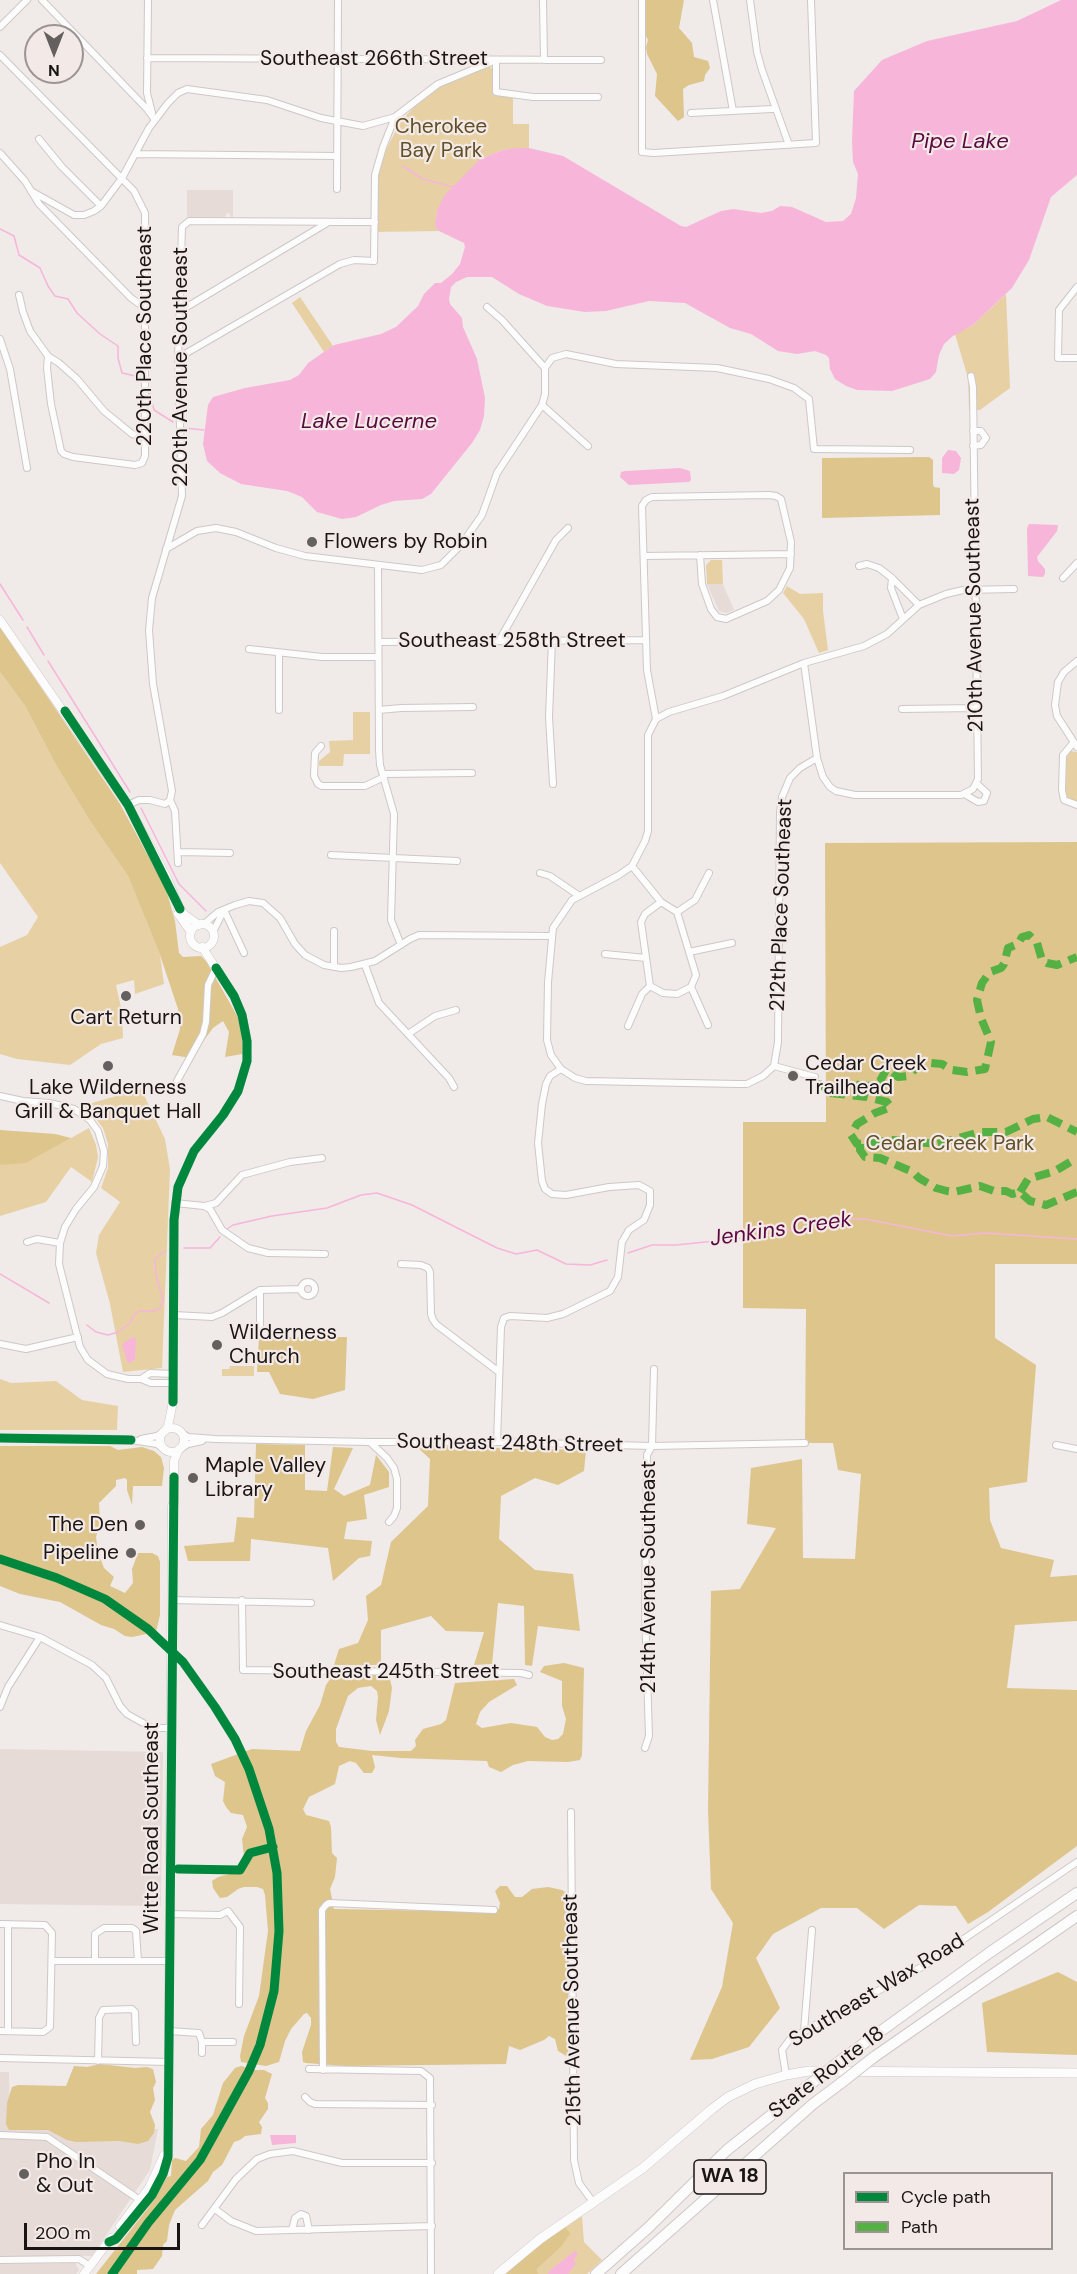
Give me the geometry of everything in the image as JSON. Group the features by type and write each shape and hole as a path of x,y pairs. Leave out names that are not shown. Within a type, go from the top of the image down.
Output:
{"highway":[{"name":"State Route 18","path":"596,2274 648,2228 727,2150 845,2057 988,1953 1077,1893"},
{"name":"State Route 18","path":"621,2274 813,2104 874,2057 1077,1916"}],"main road":[{"path":"786,2074 809,2072 1077,2073"},
{"name":"Southeast Wax Road","path":"498,2274 540,2239 643,2168 728,2097 744,2088 786,2074"}],"street":[{"path":"0,27 27,0"},
{"path":"42,0 155,120"},
{"path":"148,0 147,93 155,120"},
{"path":"337,189 338,0"},
{"path":"543,0 544,60"},
{"path":"642,0 642,152 668,153 816,143 812,0"},
{"path":"713,0 734,111"},
{"path":"750,0 759,61 789,145"},
{"path":"0,55 122,178"},
{"name":"Southeast 266th Street","path":"147,58 601,60"},
{"path":"31,191 74,214 89,214 101,206 122,178 155,120 173,98 183,91 194,89 267,100 337,122 363,126 395,117 438,84 496,60 496,92 533,97 598,97"},
{"path":"691,113 772,109"},
{"path":"178,358 340,264 354,260 374,261 375,175 395,117"},
{"path":"39,139 62,167 101,206"},
{"path":"0,153 18,172 39,204 131,298 145,308"},
{"path":"135,154 337,156"},
{"name":"220th Place Southeast","path":"48,356 51,404 59,445 64,454 135,465 142,463 145,456 146,217 138,195 122,178"},
{"name":"220th Avenue Southeast","path":"178,863 175,811 170,800 172,791 153,684 149,640 152,598 182,496 178,358 181,231 184,224 189,221 328,223"},
{"path":"180,311 328,223 375,222"},
{"path":"1077,287 1059,310 1058,358 1077,358"},
{"path":"19,295 30,331 48,356 77,379 104,411 132,434 145,437"},
{"path":"487,307 502,320 545,368"},
{"path":"0,339 10,369 27,468"},
{"path":"165,549 197,531 216,528 236,532 296,554 422,570 436,567 447,561 482,515 497,473 542,405 545,394 545,368 552,358 566,354 616,364 717,368 769,379 794,388 809,399 814,449 910,450"},
{"name":"210th Avenue Southeast","path":"971,376 974,446 975,787"},
{"path":"542,405 588,446"},
{"name":"210th Avenue Southeast","path":"973,430 981,431 986,438 981,445 974,446"},
{"path":"656,719 648,681 645,640 645,555 641,511 646,500 652,497 769,495 781,499 790,536 791,554 788,575 774,595 760,606 726,619 717,617 711,609 702,584 700,555"},
{"path":"499,641 556,540 568,528"},
{"path":"645,555 791,554"},
{"path":"1063,578 1077,563"},
{"path":"859,566 867,564 879,568 919,605"},
{"path":"378,565 379,750 394,814 391,920 401,945"},
{"path":"892,578 891,588 903,619"},
{"path":"815,1077 801,1075 774,1065 763,1076 738,1084 586,1081 574,1078 561,1069 551,1055 547,1040 551,936 556,921 566,906 578,896 632,866 645,841 648,831 648,735 656,719 669,712 723,696 804,663 872,642 887,634 919,605 946,594 974,590 1014,589"},
{"path":"0,620 128,805 179,907 185,915 211,927 214,939 210,944 202,947"},
{"path":"552,640 549,717 553,784"},
{"name":"Southeast 258th Street","path":"379,642 645,640"},
{"name":"Southeast 258th Street","path":"249,649 322,657 378,657"},
{"path":"279,653 279,710"},
{"path":"1075,662 1064,672 1058,682 1055,705 1057,716 1075,744 1063,755 1062,797 1068,803 1077,805"},
{"path":"804,663 817,758 826,782 836,791 966,795 978,802 986,799 986,790 975,787 966,795"},
{"path":"379,710 473,707"},
{"path":"902,709 976,708"},
{"path":"321,746 315,753 314,776 318,784 326,787 366,786 384,775 472,773"},
{"name":"212th Place Southeast","path":"774,1065 778,1042 782,797 790,778 800,768 817,758"},
{"path":"128,805 139,800 165,804 170,800"},
{"path":"178,852 230,853"},
{"path":"331,855 457,861"},
{"path":"632,866 661,902 677,912 696,975 691,987 682,993 670,994 657,991 650,986 641,922 645,914 661,902"},
{"path":"540,873 550,876 578,896"},
{"path":"677,912 695,900 710,873"},
{"path":"164,1449 160,1438 168,1426 173,1402 176,1203 181,1178 194,1151 231,1103 243,1080 247,1061 247,1041 242,1015 234,996 202,947 193,942 191,932 176,910 170,889"},
{"path":"191,932 218,912 243,902 262,903 280,918 295,944 305,955 324,965 351,968 365,965 419,935 551,936"},
{"path":"213,932 224,910"},
{"path":"224,910 244,953"},
{"path":"334,931 334,967"},
{"path":"689,952 732,943"},
{"path":"177,1081 203,1035 208,986 215,966 210,944"},
{"path":"604,954 646,958"},
{"path":"365,965 379,1004 449,1078 454,1087"},
{"path":"628,1026 642,994 650,986"},
{"path":"691,987 708,1025"},
{"path":"408,1034 435,1016 456,1010"},
{"path":"497,1442 501,1327 504,1318 510,1316 547,1318 563,1314 610,1291 618,1277 620,1263 618,1256 622,1242 629,1230 644,1220 650,1205 650,1191 639,1185 609,1187 566,1195 552,1194 545,1189 538,1143 543,1095 550,1076 561,1069"},
{"path":"0,1096 74,1108 90,1120 98,1131 104,1151 99,1176 94,1187 70,1218 60,1243 59,1263 78,1338 84,1354 93,1366 101,1371 121,1378 141,1379 151,1383 173,1383"},
{"path":"176,1203 204,1206 216,1203 242,1175 290,1162 322,1158"},
{"path":"204,1206 212,1212 222,1230 248,1248 268,1253 325,1254"},
{"path":"27,1242 37,1239 60,1243"},
{"path":"401,1264 421,1265 428,1268 433,1320 499,1372"},
{"path":"174,1315 217,1316 260,1290 301,1289"},
{"path":"260,1290 260,1327"},
{"path":"0,1344 26,1349 78,1338"},
{"name":"214th Avenue Southeast","path":"645,1748 649,1736 645,1610 647,1455 652,1446 654,1369"},
{"path":"141,1379 150,1373 173,1374"},
{"path":"131,1440 157,1444 172,1452 179,1449 183,1442 173,1402"},
{"path":"0,1438 131,1440 153,1438 173,1428 180,1432"},
{"name":"Southeast 248th Street","path":"180,1432 188,1437 215,1439 370,1442 497,1442 652,1446 805,1443"},
{"name":"Southeast 248th Street","path":"179,1449 192,1443 215,1439"},
{"path":"370,1442 387,1458 394,1468 397,1479 397,1508 389,1522"},
{"path":"1056,1444 1077,1449"},
{"name":"Witte Road Southeast","path":"164,1449 170,1461 169,1503 172,1506"},
{"name":"Witte Road Southeast","path":"109,2242 116,2239 127,2226 158,2184 166,2165 169,2062 172,1506 174,1461 179,1449"},
{"path":"171,1600 311,1603"},
{"name":"Southeast 245th Street","path":"242,1600 243,1670 521,1673 529,1676"},
{"path":"0,1625 40,1637 92,1665 101,1673 120,1706 135,1720 152,1728 171,1728"},
{"path":"0,1707 8,1687 30,1656 40,1637"},
{"name":"215th Avenue Southeast","path":"571,1812 574,2160 579,2183 593,2202"},
{"name":"Southeast Wax Road","path":"786,2074 782,2058 783,2046 789,2039 927,1964 1077,1862"},
{"path":"323,2070 322,1910 326,1905 329,1903 494,1910"},
{"path":"169,1914 220,1915 228,1911 240,1927 239,2004"},
{"path":"0,1924 45,1925 52,1933 51,2024 46,2031 0,2031"},
{"path":"8,1924 8,2031"},
{"path":"95,1961 95,1938 98,1930 132,1928 136,1931 138,1961"},
{"path":"804,2031 812,1930"},
{"path":"52,1961 169,1961"},
{"path":"99,2061 99,2018 103,2010 132,2009 135,2012 136,2042"},
{"path":"169,2031 199,2032 202,2053"},
{"path":"202,2042 233,2042"},
{"path":"0,2058 169,2062"},
{"path":"309,2069 421,2072 430,2078 432,2105 431,2274"},
{"path":"305,2097 315,2104 432,2105"},
{"path":"0,2135 41,2135 52,2139 140,2200 139,2207 128,2221 127,2226"},
{"name":"Witte Road Southeast","path":"84,2274 153,2182 166,2151"},
{"path":"202,2226 236,2179 257,2159 270,2154 293,2151 342,2163 432,2163"},
{"path":"215,2208 244,2227 256,2231 432,2226"},
{"path":"292,2230 295,2218 301,2214 306,2216 309,2230"},
{"path":"0,2260 79,2259 90,2266"}],"shaded area":[{"path":"187,190 233,190 233,217 227,213 225,217 187,217"},
{"path":"707,584 723,584 734,610 726,613 719,611"},
{"path":"0,1749 163,1752 161,1906 0,1904"},
{"path":"0,2072 9,2072 10,2128 158,2129 150,2170 92,2256 0,2256"},
{"path":"75,2263 79,2270 76,2274 0,2274 0,2264"}],"green space":[{"path":"646,0 684,0 679,28 692,43 694,57 708,61 710,68 704,81 683,89 684,117 678,121 655,96 657,74 646,47 648,40 645,34"},
{"name":"Cherokee Bay Park","path":"489,66 493,69 494,95 513,98 513,124 529,124 529,148 503,150 480,159 437,211 436,226 439,231 376,232 376,176 380,162 400,122 428,92 449,81"},
{"path":"1006,294 1010,388 980,410 969,410 968,378 955,334 973,325"},
{"path":"300,297 333,346 324,352 292,303"},
{"path":"929,457 933,460 934,487 940,488 940,515 822,518 822,458"},
{"path":"711,560 722,560 723,584 707,584 706,565"},
{"path":"787,586 800,594 823,593 828,650 819,653 804,619 783,593"},
{"path":"0,627 120,804 166,889 175,921 179,953 183,957 201,956 206,961 244,1028 248,1053 225,1057 229,1032 223,1021 213,1028 191,1058 172,1055 180,1029 178,1009 160,955 128,876 90,821 56,765 25,706 0,672"},
{"path":"0,672 25,706 56,765 90,821 128,876 160,955 164,984 135,994 134,980 116,985 122,1012 123,1038 101,1044 70,1065 17,1059 0,1054 0,947 27,935 38,917 0,863"},
{"path":"353,712 370,712 370,754 344,754 343,766 319,766 319,761 330,752 329,741 353,740"},
{"path":"1070,751 1077,752 1077,802 1070,801 1065,795 1065,762"},
{"name":"Cedar Creek Park","path":"1077,842 1077,1264 995,1264 995,1338 1036,1365 1027,1482 989,1488 990,1520 1001,1548 1054,1560 1050,1577 1077,1575 1077,1621 1015,1625 1007,1688 1077,1690 1077,1846 988,1912 968,1924 956,1906 919,1905 884,1929 857,1908 821,1908 773,1934 756,1958 780,2008 749,2047 712,2059 690,2060 722,1987 733,1923 711,1889 708,1810 711,1591 740,1589 776,1528 747,1524 751,1468 802,1459 803,1558 855,1559 861,1474 838,1470 833,1443 805,1443 806,1309 743,1308 743,1122 826,1122 825,843"},
{"path":"141,1089 165,1139 170,1169 162,1368 123,1372 110,1304 96,1253 99,1235 120,1202 101,1188 108,1168 108,1144 103,1128 93,1115 81,1106"},
{"path":"89,1128 98,1157 92,1182 71,1167 46,1202 0,1216 0,1165 33,1159"},
{"path":"0,1130 55,1134 71,1138 26,1163 0,1165"},
{"path":"259,1337 347,1337 345,1390 313,1399 280,1394 269,1372 257,1372"},
{"path":"230,1366 254,1366 254,1376 222,1376 222,1369 229,1369"},
{"path":"0,1379 11,1383 56,1381 82,1400 118,1406 117,1430 0,1430"},
{"path":"256,1444 305,1445 305,1490 327,1491 333,1447 353,1448 334,1489 344,1496 370,1485 376,1455 389,1472 389,1487 364,1495 367,1519 347,1522 344,1539 372,1541 370,1556 359,1558 333,1581 328,1548 251,1539 250,1561 188,1561 184,1546 234,1542 237,1517 254,1518"},
{"path":"0,1446 110,1446 118,1450 142,1447 154,1451 161,1457 164,1468 162,1486 133,1486 132,1505 127,1490 127,1480 125,1478 116,1480 116,1486 99,1503 100,1523 96,1537 98,1552 104,1568 114,1577 110,1586 125,1593 133,1583 132,1569 138,1553 152,1553 158,1556 160,1615 156,1632 132,1637 125,1636 60,1602 20,1594 0,1586"},
{"path":"416,1446 586,1450 584,1471 558,1485 535,1478 501,1496 499,1539 535,1570 573,1574 580,1631 538,1626 532,1666 525,1665 524,1606 498,1603 492,1664 474,1665 484,1632 446,1631 431,1616 381,1630 381,1665 334,1665 339,1649 358,1643 368,1620 366,1596 381,1585 391,1542 428,1506 430,1459"},
{"path":"564,1663 584,1668 580,1760 528,1761 513,1765 501,1772 489,1767 487,1761 372,1755 375,1767 372,1773 364,1773 356,1763 350,1761 339,1766 335,1784 309,1797 303,1809 306,1815 329,1821 331,1827 332,1853 337,1858 335,1877 330,1889 334,1909 494,1912 499,1909 500,1903 495,1891 500,1886 507,1886 515,1897 522,1897 532,1889 548,1887 568,1894 568,2057 558,2051 555,2039 549,2036 520,2050 509,2046 506,2064 345,2066 306,2063 303,2062 302,2052 311,2025 311,2018 307,2013 291,2029 279,2062 266,2066 241,2062 244,2036 259,1996 268,1931 265,1895 263,1889 244,1887 227,1897 220,1898 213,1888 212,1881 218,1877 242,1871 244,1857 242,1839 247,1827 243,1815 231,1813 226,1807 223,1801 225,1782 215,1776 211,1764 252,1749 300,1751 326,1685 330,1679 342,1674 389,1675 392,1688 389,1711 380,1735 376,1720 377,1691 371,1686 358,1688 348,1696 336,1729 336,1742 339,1747 372,1751 411,1751 416,1746 415,1740 423,1729 441,1724 446,1720 455,1683 514,1679 517,1685 489,1702 480,1712 476,1724 482,1728 511,1723 537,1727 545,1737 552,1740 558,1739 563,1734 566,1719 562,1706 562,1681 540,1672 544,1666"},
{"path":"1058,1972 1077,1982 1077,2055 987,2052 982,2003"},
{"path":"100,2064 153,2069 156,2082 153,2088 155,2100 150,2112 155,2125 154,2133 148,2141 138,2144 119,2141 76,2142 48,2130 9,2130 6,2124 7,2103 12,2087 18,2085 66,2086 74,2066 87,2067"},
{"path":"241,2066 264,2070 272,2074 265,2098 268,2109 259,2122 262,2127 261,2134 245,2136 234,2142 222,2165 213,2172 208,2181 175,2210 169,2225 167,2241 163,2245 162,2256 153,2269 137,2270 137,2274 96,2274 148,2208 167,2177 171,2176 172,2160 175,2158 186,2161 199,2147 201,2129 213,2115 223,2083 235,2068"},
{"path":"582,2216 584,2242 602,2260 587,2274 538,2274 537,2269 560,2248 565,2226"},
{"path":"565,2226 570,2234 560,2248 537,2269 538,2274 503,2274"}],"water":[{"name":"Pipe Lake","path":"1061,0 1077,0 1077,175 1051,197 1029,260 1012,288 973,325 944,344 936,372 930,379 892,391 857,390 835,379 826,355 815,351 797,354 778,351 751,334 730,328 685,303 649,301 606,311 585,312 547,306 519,294 492,277 467,277 451,287 449,299 450,304 462,318 463,327 477,359 485,398 484,416 480,430 472,443 431,494 422,499 394,501 356,517 342,519 317,512 302,497 287,491 241,484 220,473 207,461 203,444 208,405 213,397 245,388 290,380 299,375 308,363 334,345 381,334 396,327 418,306 424,294 435,283 441,283 452,274 460,264 465,247 464,243 439,231 435,226 437,211 444,196 480,159 503,150 517,148 529,148 563,156 686,227 721,211 733,209 761,213 772,211 780,206 792,207 826,222 843,221 851,214 856,198 858,174 853,162 852,142 854,91 882,60 927,41 1017,21"},
{"path":"948,450 956,451 961,458 959,470 954,474 942,473 942,458"},
{"path":"680,468 690,471 691,480 689,482 629,485 620,477 621,472 625,471"},
{"path":"1029,524 1058,525 1057,531 1037,557 1045,569 1043,577 1028,576 1027,528"},
{"path":"133,1337 136,1339 135,1359 130,1363 127,1361 122,1344"},
{"path":"270,2135 296,2135 296,2143 272,2145"},
{"path":"575,2251 578,2253 574,2263 577,2262 568,2274 548,2274 550,2270"}],"waterway":[{"path":"403,166 423,179 453,187"},
{"path":"0,229 14,236 19,255 40,268 55,296 68,299 77,313 100,334 118,346 122,373 140,377"},
{"path":"148,386 154,410 173,422"},
{"path":"184,428 204,430"},
{"path":"0,584 23,620"},
{"path":"27,627 44,655"},
{"path":"48,661 130,792"},
{"path":"141,808 179,884 206,911"},
{"name":"Jenkins Creek","path":"227,1229 233,1225 272,1216 327,1208 361,1195 377,1193 412,1205 497,1248 516,1254 537,1250 566,1264 590,1265 607,1260"},
{"name":"Jenkins Creek","path":"628,1253 652,1245 676,1245 773,1235 782,1229 797,1232 831,1219 865,1219 952,1236 985,1233 1077,1239"},
{"name":"Jenkins Creek","path":"184,1248 210,1248 220,1237"},
{"name":"Jenkins Creek","path":"87,1325 96,1332 108,1335 118,1332 130,1323 139,1311 154,1311 160,1308 163,1300 156,1275 155,1259 165,1251"},
{"name":"Jenkins Creek","path":"0,1274 49,1303"}],"marked path":[{"path":"816,1084 822,1085 830,1093 846,1084 870,1086 880,1081 886,1070 889,1069 898,1077 908,1076 922,1062 942,1064 952,1070 967,1072 985,1069 991,1042 981,1018 977,1000 982,983 990,972 1001,968 1004,964 1008,948 1018,944 1022,937 1029,935 1037,943 1042,960 1047,963 1057,965 1077,957"},
{"path":"830,1093 867,1097 887,1102 891,1107 857,1124 851,1135 857,1144 893,1140 937,1144 980,1132 1006,1132 1033,1119 1047,1117 1077,1132"},
{"path":"860,1144 860,1150 865,1157 880,1158 913,1172 936,1188 947,1191 954,1192 980,1186 1012,1194 1020,1192 1030,1201 1046,1205 1077,1192"},
{"path":"1020,1192 1028,1179 1055,1171 1077,1158"}],"cycle path":[{"path":"65,711 128,805 180,909"},
{"path":"173,1402 174,1220 178,1187 194,1151 223,1115 238,1091 247,1061 247,1041 242,1015 234,996 216,968"},
{"path":"0,1438 131,1440"},
{"path":"109,2242 116,2239 152,2195 163,2174 168,2157 174,1477"},
{"path":"0,1559 57,1578 105,1599 148,1629 183,1662 235,1739 249,1769 269,1829 277,1873 279,1931 274,1991 260,2045 249,2071 200,2160 148,2223 112,2274"},
{"path":"178,1869 240,1870 250,1853 273,1847"}],"place":[{"name":"Flowers by Robin","path":"312,542"},
{"name":"Cart Return","path":"126,996"},
{"name":"Lake Wilderness Grill & Banquet Hall","path":"108,1066"},
{"name":"Cedar Creek Trailhead","path":"793,1076"},
{"name":"Wilderness Church","path":"217,1345"},
{"name":"Maple Valley Library","path":"193,1478"},
{"name":"The Den","path":"140,1525"},
{"name":"Pipeline","path":"131,1553"},
{"name":"Pho In & Out","path":"24,2174"}],"water label":[{"name":"Lake Lucerne","path":"369,422"}]}
